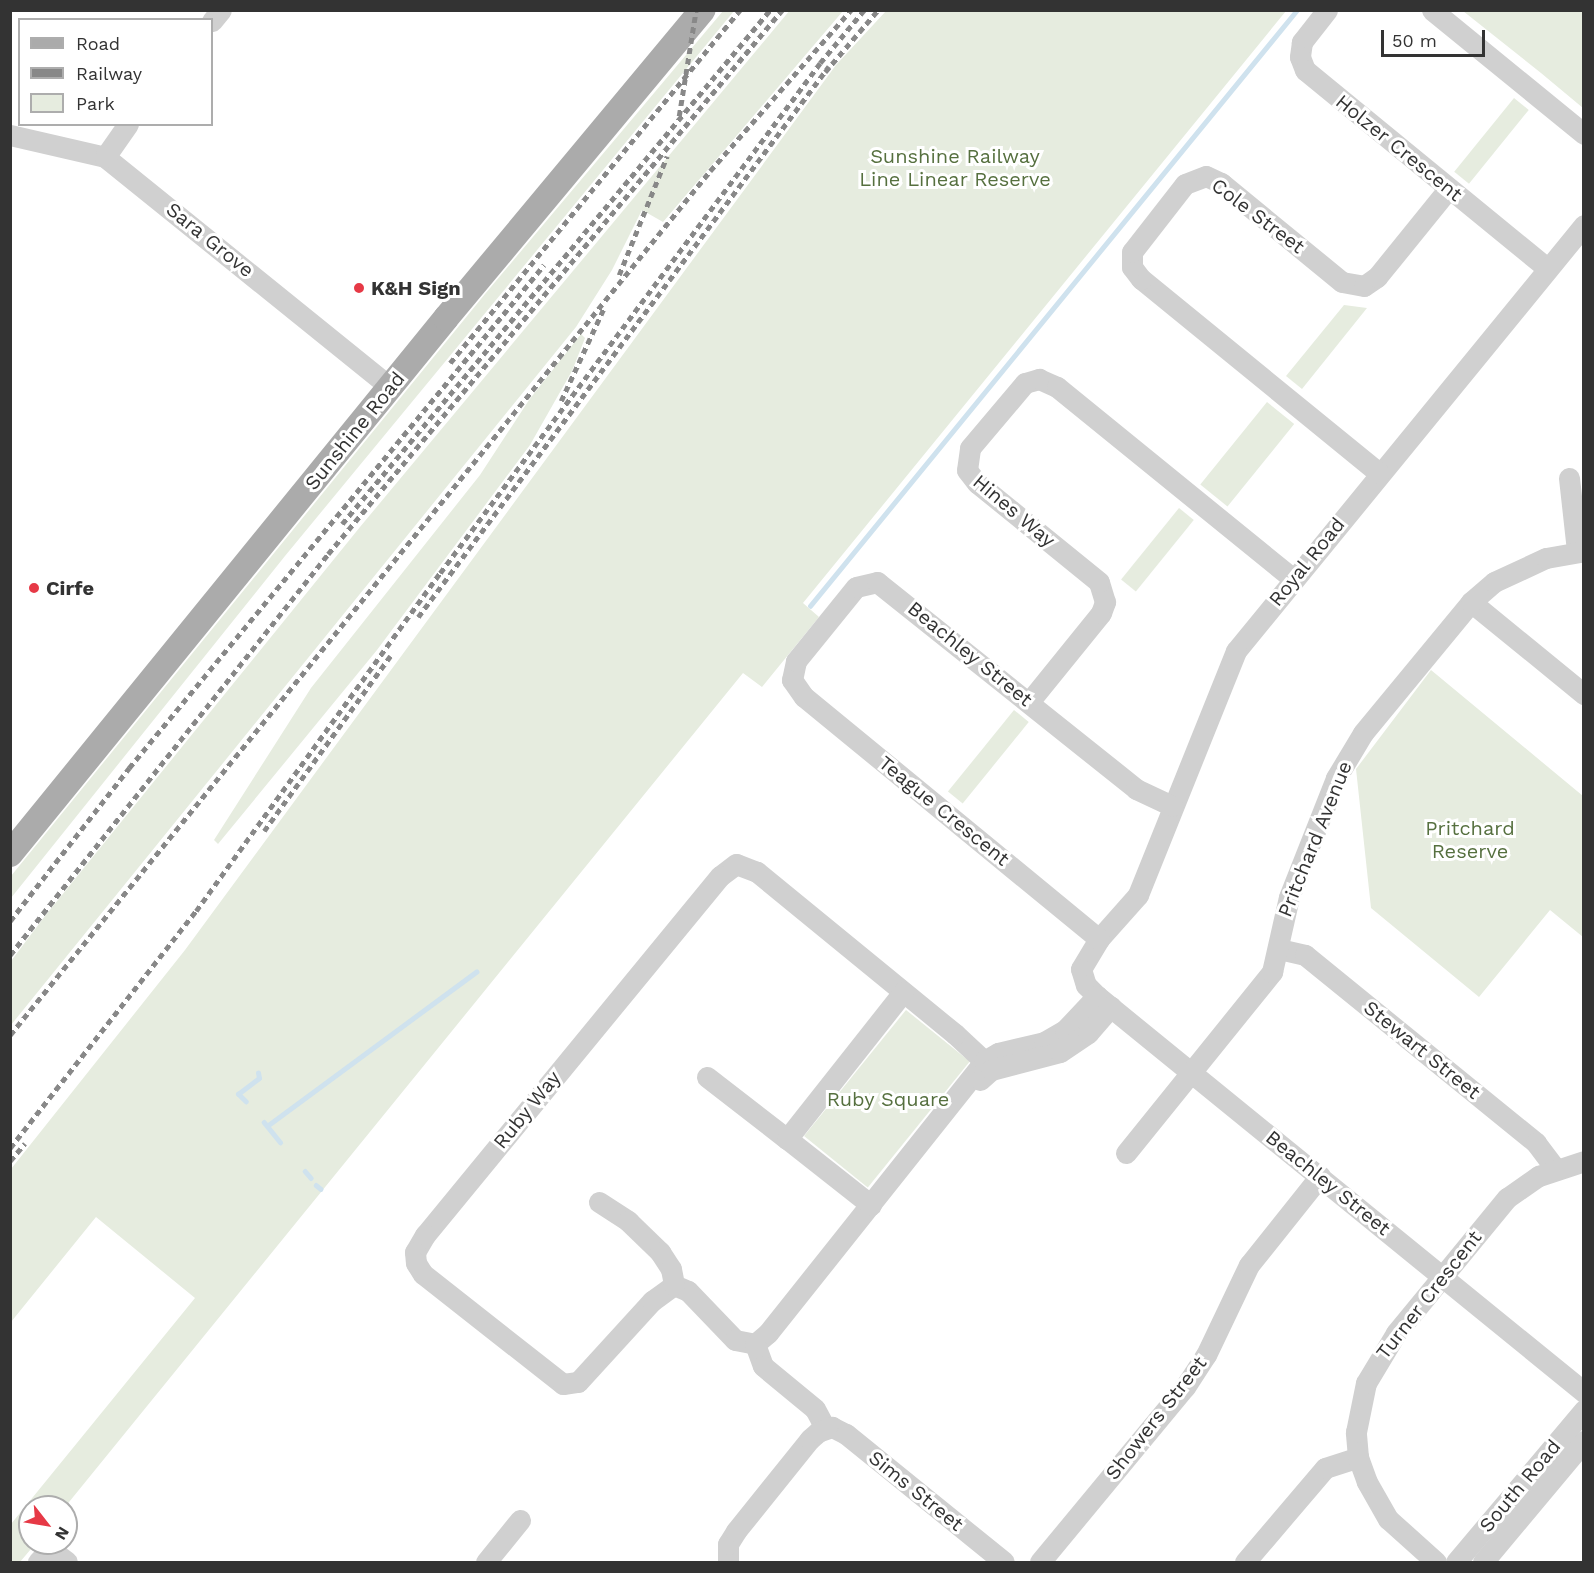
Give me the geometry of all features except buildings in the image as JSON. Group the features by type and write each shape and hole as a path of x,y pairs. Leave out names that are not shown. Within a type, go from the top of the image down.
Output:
{"main road":[{"name":"Sunshine Road","path":"10,854 390,387 703,10"}],"street":[{"name":"Holzer Crescent","path":"1327,10 1302,42 1300,57 1305,70 1548,268"},
{"path":"1432,10 1584,134"},
{"path":"105,157 127,126"},
{"name":"Sara Grove","path":"10,135 105,157 390,387"},
{"name":"Cole Street","path":"1379,473 1141,279 1132,267 1132,252 1185,184 1206,176 1221,183 1342,282 1364,286 1377,277 1449,188"},
{"name":"Royal Road","path":"1081,969 1099,939 1138,895 1236,651 1379,473 1584,225"},
{"name":"Hines Way","path":"1029,702 1101,613 1105,602 1098,582 973,480 967,470 970,448 1025,383 1039,379 1057,387 1293,579"},
{"path":"1569,478 1580,551"},
{"name":"Pritchard Avenue","path":"1126,1153 1264,985 1279,949 1281,921 1289,897 1348,755 1471,602 1515,569 1580,551"},
{"name":"Beachley Street","path":"792,680 796,661 856,587 877,582 1136,789 1172,806"},
{"path":"1471,602 1584,694"},
{"name":"Teague Crescent","path":"792,680 804,697 1099,939"},
{"name":"Ruby Way","path":"674,1285 645,1308 578,1382 563,1384 423,1274 416,1263 415,1252 728,868 736,864 757,872 903,992 988,1066"},
{"name":"Stewart Street","path":"1279,949 1305,955 1536,1143 1555,1168"},
{"name":"Beachley Street","path":"1081,969 1086,985 1104,1001 1584,1392"},
{"path":"787,1139 903,992"},
{"path":"599,1202 627,1221 660,1252 671,1269 674,1285 688,1291 735,1340 755,1344 768,1334 948,1108 998,1053 1046,1049 1065,1030 1104,1001"},
{"path":"707,1077 871,1205"},
{"name":"Turner Crescent","path":"1437,1563 1388,1519 1376,1502 1358,1457 1360,1405 1374,1365 1442,1276 1507,1198 1555,1168 1584,1161"},
{"name":"Showers Street","path":"1040,1563 1185,1387 1206,1355 1249,1265 1320,1176"},
{"path":"728,1563 728,1544 736,1531 810,1439 825,1428 815,1409 763,1366 755,1344"},
{"name":"South Road","path":"1456,1563 1584,1410"},
{"name":"Sims Street","path":"825,1428 846,1434 1004,1563"},
{"name":"South Road","path":"1483,1563 1584,1441"},
{"path":"1245,1563 1325,1468 1358,1457"},
{"path":"486,1563 520,1520"},
{"path":"44,1556 67,1563"}],"green space":[{"path":"790,10 843,11 663,222 642,210 612,270 576,327 11,1025 11,961 45,916 360,527"},
{"path":"723,11 734,11 285,556 11,898 11,876 485,294"},
{"name":"Sunshine Railway Line Linear Reserve","path":"886,11 1286,11 803,603 819,617 762,687 743,673 75,1495 35,1495 195,1298 96,1217 11,1322 11,1169 185,950 836,65"},
{"path":"1463,11 1583,11 1583,108 1541,73"},
{"path":"1514,98 1529,110 1469,184 1454,172"},
{"path":"1344,305 1367,308 1302,389 1286,376"},
{"path":"581,334 585,338 572,371 530,445 377,650 218,844 214,840 311,688 480,475 529,400"},
{"path":"1267,402 1294,424 1227,506 1200,484"},
{"path":"1179,508 1194,520 1136,591 1121,579"},
{"name":"Pritchard Reserve","path":"1431,670 1583,796 1583,937 1550,910 1479,997 1371,908 1356,769"},
{"path":"1014,710 1029,722 963,804 948,792"},
{"name":"Ruby Square","path":"906,1010 970,1062 868,1188 804,1136"},
{"name":"Sunshine Railway Line Linear Reserve","path":"18,1515 18,1555 26,1555 20,1562 11,1562 11,1524"}],"waterway":[{"path":"810,606 1297,10"},
{"path":"267,1126 476,972"},
{"path":"246,1102 238,1094 259,1078 258,1073"},
{"path":"264,1122 280,1142"},
{"path":"305,1171 311,1178"},
{"path":"316,1185 321,1189"}],"railway":[{"path":"679,116 696,10"},
{"path":"450,363 740,10"},
{"path":"342,524 770,10"},
{"path":"10,955 328,554 782,10"},
{"path":"10,1035 710,171 851,10"},
{"path":"10,1148 196,911 440,573 820,63 864,10"},
{"path":"825,72 878,10"},
{"path":"418,617 829,66"},
{"path":"619,275 667,156"},
{"path":"10,921 129,768 544,265"},
{"path":"561,401 604,308"},
{"path":"264,831 390,656"},
{"path":"10,1161 25,1143"}],"place":[{"name":"K&H Sign","path":"359,288"},
{"name":"Cirfe","path":"34,588"}]}
